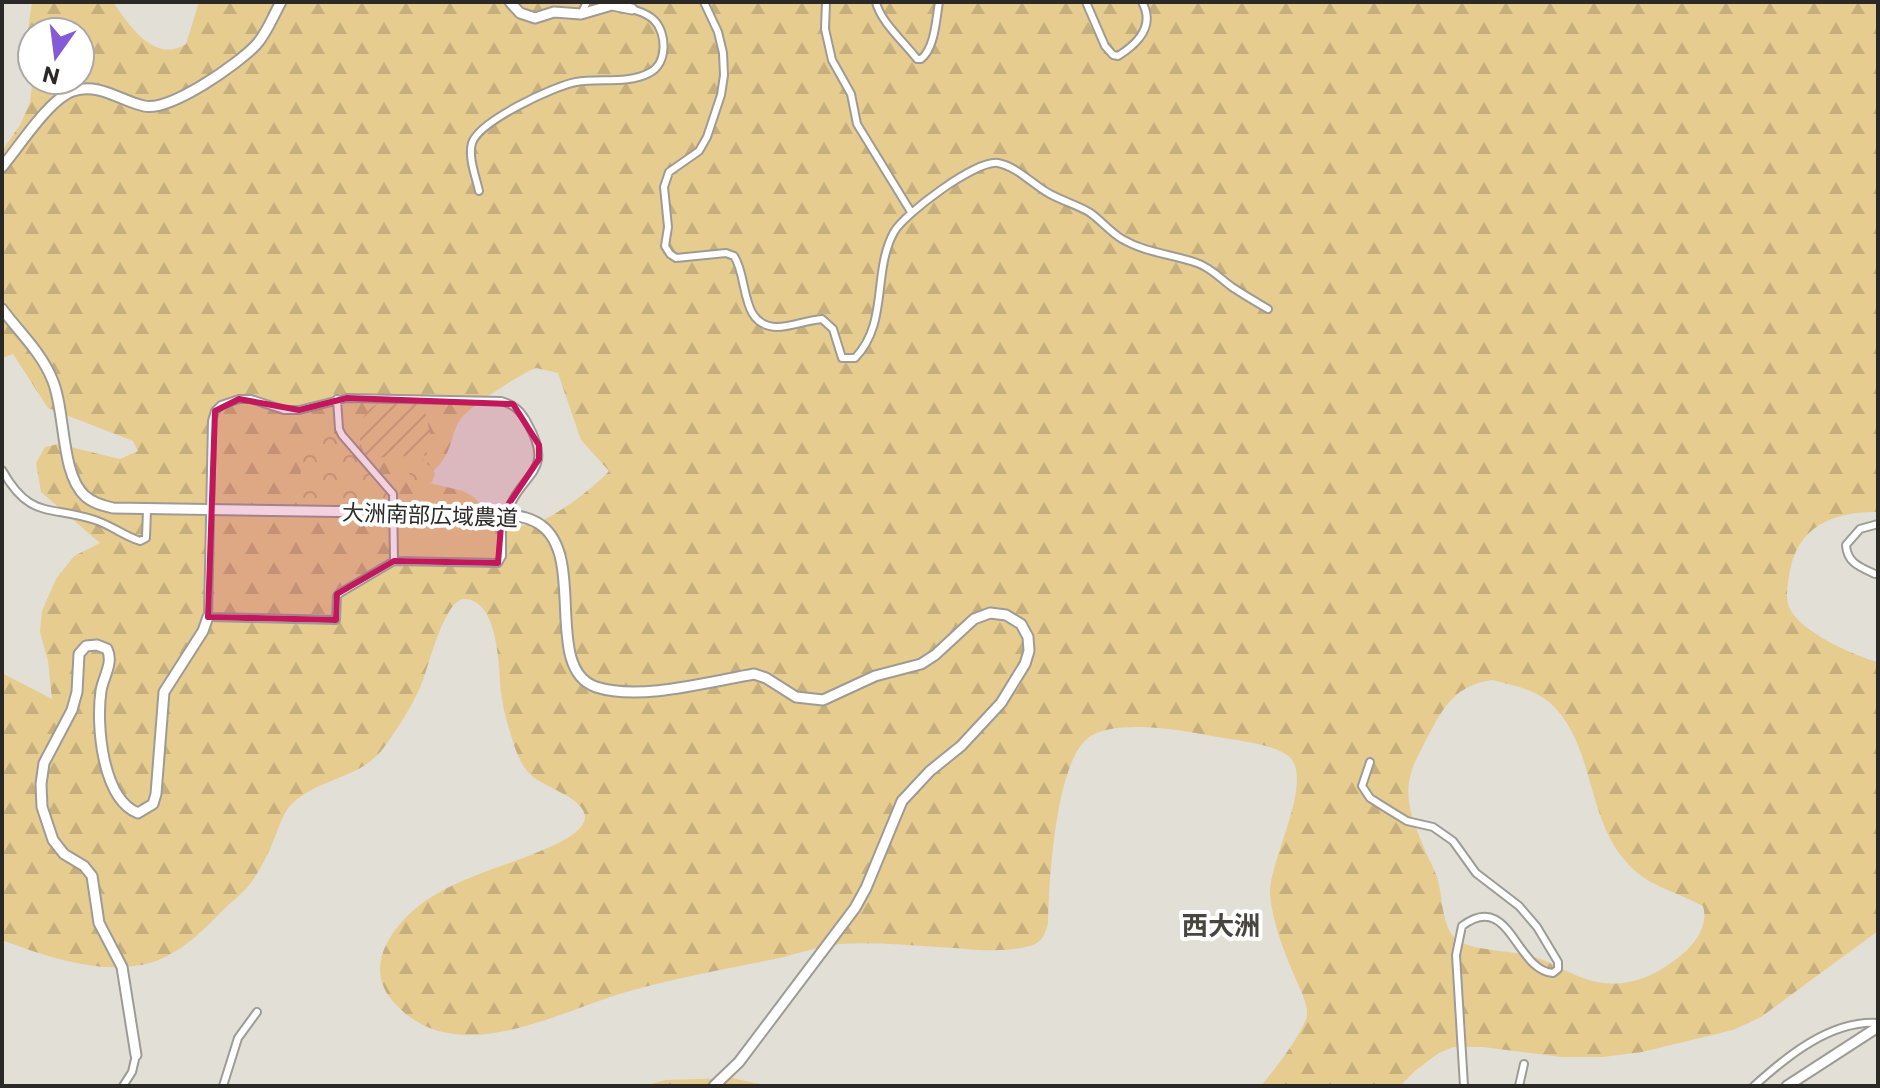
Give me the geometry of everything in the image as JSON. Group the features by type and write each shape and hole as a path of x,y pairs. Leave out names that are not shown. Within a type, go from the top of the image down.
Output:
{"street":[{"path":"2,167 59,100 71,91 97,89 155,107 184,96 256,44 281,2"},
{"path":"479,191 471,150 478,132 562,85 650,73 659,65 663,52 660,28 645,13 612,4 581,14 554,12 528,17 510,2"},
{"path":"581,14 587,2"},
{"path":"704,2 718,32 723,53 721,95 699,151 669,172 664,187 668,227 665,246 676,258 726,253 734,256 742,268 750,309 758,319 779,327 822,319 833,329 842,358 850,359 863,349 872,333 888,246 896,229 911,212 973,171 996,163 1011,167 1049,193 1089,212 1120,238 1143,250 1202,264 1268,309"},
{"path":"826,2 825,29 832,60 851,94 857,124 911,212"},
{"path":"876,2 878,14 917,59 926,55 939,2"},
{"path":"1086,2 1105,46 1118,56 1135,41 1149,22 1142,2"},
{"name":"大洲南部広域農道","path":"2,309 39,355 54,384 70,466 78,487 96,504 113,508 504,514 524,517 542,526 554,540 563,577 570,656 574,669 591,685 606,690 642,692 754,674 796,697 823,700 875,676 921,664 974,619 990,613 1006,615 1021,624 1028,637 1029,651 1025,664 1001,703 961,746 930,771 902,801 855,908 739,1062 714,1086"},
{"path":"123,1086 132,1072 136,1055 122,967 99,923 92,876 84,866 64,854 53,840 42,807 41,784 44,763 72,710 77,692 79,654 86,646 97,645 107,649 110,655 101,689 99,717 100,742 107,770 129,809 138,813 153,804 164,692 203,631 208,617 212,421 215,411 221,405 239,399 251,399 284,410 299,410 337,399 501,401 513,404 523,415 539,445 539,459 504,514 502,556 498,563 394,561 337,596 336,620 208,617"},
{"path":"337,399 339,429 387,483 393,494 394,561"},
{"path":"2,470 15,493 29,502 43,509 93,519 140,541 146,538 147,509"},
{"path":"1875,574 1851,561 1846,554 1846,545 1860,529 1878,524"},
{"path":"1370,762 1362,786 1370,798 1407,821 1433,827 1453,841 1476,873 1519,906 1537,927 1558,962 1558,969 1553,973 1545,972 1533,963 1511,934 1485,915 1462,926 1456,955 1464,1086"},
{"path":"223,1086 238,1038 257,1012"},
{"path":"1754,1086 1807,1044 1834,1030 1859,1022 1878,1025"},
{"path":"1787,1086 1878,1025"},
{"path":"1519,1086 1524,1064"}],"highlighted area":[{"path":"347,398 513,404 539,445 539,459 502,514 498,563 394,561 337,594 336,620 208,617 215,411 239,399 299,410"}],"green space":[{"path":"32,2 113,2 135,31 153,46 174,49 186,44 199,2 1878,2 1878,512 1834,518 1810,532 1794,555 1787,594 1789,607 1804,625 1842,648 1878,662 1878,931 1761,1017 1733,1030 1642,1052 1603,1057 1562,1057 1483,1047 1453,1047 1439,1053 1400,1086 1261,1086 1294,1041 1307,1015 1305,1000 1279,936 1270,894 1296,788 1292,760 1278,750 1184,731 1148,727 1114,728 1088,738 1068,772 1056,825 1048,923 1043,937 1033,945 997,950 852,943 833,945 652,985 508,1030 475,1035 445,1032 416,1021 391,999 383,986 381,959 399,925 433,896 560,842 576,832 585,819 579,805 532,776 521,761 503,706 498,653 491,624 477,603 466,599 458,601 444,621 420,688 385,746 364,766 312,790 289,807 250,884 182,947 153,962 115,967 76,963 2,940 2,673 52,699 48,661 40,632 42,611 56,579 74,556 100,543 41,492 36,463 45,447 58,444 120,459 138,451 133,441 48,408 13,354 2,358 2,151 20,125 31,96 96,96 96,16 30,16","holes":["536,368 558,373 581,440 609,471 574,501 544,520 526,525 497,525 474,497 428,480 446,455 458,424 465,415 495,391","1492,680 1529,691 1549,702 1575,738 1604,825 1629,865 1645,878 1703,906 1702,929 1696,940 1677,959 1653,974 1626,983 1598,982 1528,955 1471,946 1457,940 1448,927 1437,877 1412,816 1408,792 1410,779 1413,766 1447,705 1465,689"]},
{"path":"382,402 423,402 431,438 426,456 421,454 408,460 403,455 368,459 361,444 360,427 367,412"},
{"path":"330,426 336,437 382,484 391,507 388,510 298,509 304,427"},
{"path":"418,454 435,474 432,482 423,487 413,482 409,474 412,467 408,463"},
{"path":"398,519 495,521 496,558 396,558"},
{"path":"732,1078 769,1086 644,1086 665,1080"}],"district":[{"name":"西大洲","path":"1221,926"}]}
